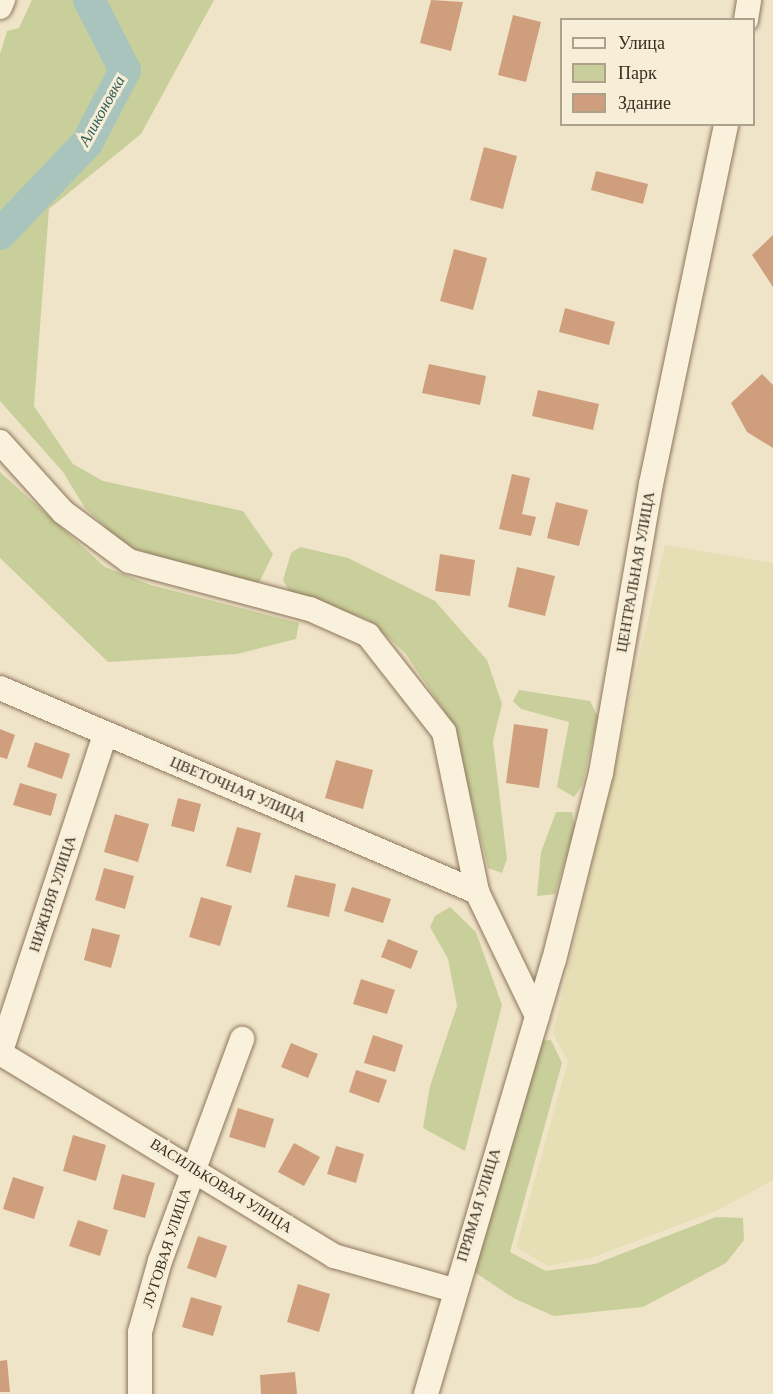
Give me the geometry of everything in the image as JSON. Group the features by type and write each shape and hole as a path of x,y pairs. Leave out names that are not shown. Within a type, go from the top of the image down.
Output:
{"street":[{"path":"0,7 3,0"},
{"path":"746,18 749,0"},
{"name":"ЦЕНТРАЛЬНАЯ УЛИЦА","path":"537,1017 601,773 651,484 726,126"},
{"path":"0,442 63,512 129,561 310,609 368,635 444,732 477,892 537,1017"},
{"name":"ЦВЕТОЧНАЯ УЛИЦА","path":"0,688 477,892"},
{"name":"НИЖНЯЯ УЛИЦА","path":"0,1054 105,734"},
{"name":"ПРЯМАЯ УЛИЦА","path":"426,1394 453,1290 537,1017"},
{"name":"ЛУГОВАЯ УЛИЦА","path":"140,1394 140,1332 194,1168 242,1039"},
{"name":"ВАСИЛЬКОВАЯ УЛИЦА","path":"0,1054 194,1168 334,1256 453,1290"}],"shaded area":[{"path":"665,545 773,563 773,1180 716,1211 591,1258 548,1266 516,1247 568,1061 553,1034"}],"green space":[{"path":"32,0 214,0 141,134 49,209 34,406 73,464 103,481 243,511 273,554 257,587 126,546 85,508 63,472 0,401 0,54 7,31 19,28"},
{"path":"0,472 105,567 151,585 299,623 296,639 237,654 108,662 0,558"},
{"path":"300,547 348,558 435,601 487,660 502,704 493,741 507,859 502,873 488,868 453,724 405,653 369,620 289,591 283,580 291,553"},
{"path":"519,690 590,701 598,717 582,786 574,797 557,787 569,722 521,709 513,701"},
{"path":"556,812 572,812 575,828 555,894 537,896 541,852"},
{"path":"450,907 476,932 502,1005 465,1151 423,1128 430,1086 457,1006 448,959 430,927 435,916"},
{"path":"551,1040 562,1063 510,1252 546,1271 595,1264 716,1217 743,1218 744,1240 726,1263 643,1307 554,1316 515,1299 470,1269 533,1041"}],"building":[{"path":"431,0 463,2 451,51 420,43"},
{"path":"513,15 541,22 526,82 498,75"},
{"path":"484,147 517,156 503,209 470,200"},
{"path":"596,171 648,184 643,204 591,190"},
{"path":"773,235 773,287 752,255"},
{"path":"454,249 487,258 473,310 440,301"},
{"path":"565,308 615,322 609,345 559,332"},
{"path":"429,364 486,376 480,405 422,393"},
{"path":"762,374 773,385 773,448 747,432 731,403"},
{"path":"538,390 599,404 593,430 532,416"},
{"path":"512,474 530,478 522,514 536,517 531,536 499,529"},
{"path":"556,502 588,510 579,546 547,538"},
{"path":"440,554 475,560 470,596 435,591"},
{"path":"517,567 555,576 545,616 508,607"},
{"path":"514,724 548,729 539,788 506,783"},
{"path":"0,729 15,735 7,759 0,757"},
{"path":"35,742 70,754 62,779 27,767"},
{"path":"336,760 373,770 363,809 325,798"},
{"path":"20,783 57,794 51,816 13,805"},
{"path":"178,798 201,804 194,832 171,826"},
{"path":"115,814 149,824 138,862 104,852"},
{"path":"237,827 261,833 251,873 226,866"},
{"path":"104,868 134,876 125,909 95,900"},
{"path":"295,875 336,884 329,917 287,907"},
{"path":"352,887 391,899 383,923 344,911"},
{"path":"201,897 232,906 220,946 189,937"},
{"path":"92,928 120,935 111,968 84,960"},
{"path":"388,939 418,951 411,969 381,957"},
{"path":"361,979 395,990 387,1014 353,1004"},
{"path":"373,1035 403,1045 395,1072 364,1063"},
{"path":"291,1043 318,1054 308,1078 281,1067"},
{"path":"356,1070 387,1080 379,1103 349,1092"},
{"path":"238,1108 274,1119 265,1148 229,1137"},
{"path":"73,1135 106,1145 96,1181 63,1171"},
{"path":"294,1143 320,1157 304,1186 278,1172"},
{"path":"336,1146 364,1154 356,1183 327,1174"},
{"path":"122,1174 155,1183 145,1218 113,1209"},
{"path":"13,1177 44,1187 34,1219 3,1209"},
{"path":"78,1220 108,1230 100,1256 69,1246"},
{"path":"198,1236 227,1246 216,1278 187,1268"},
{"path":"298,1284 330,1294 319,1332 287,1322"},
{"path":"191,1297 222,1306 213,1336 182,1327"},
{"path":"7,1360 10,1392 0,1392 0,1361"},
{"path":"295,1372 297,1394 261,1394 260,1375"}],"waterway":[{"name":"Аликоновка","path":"0,234 87,143 125,70 89,0"}]}
